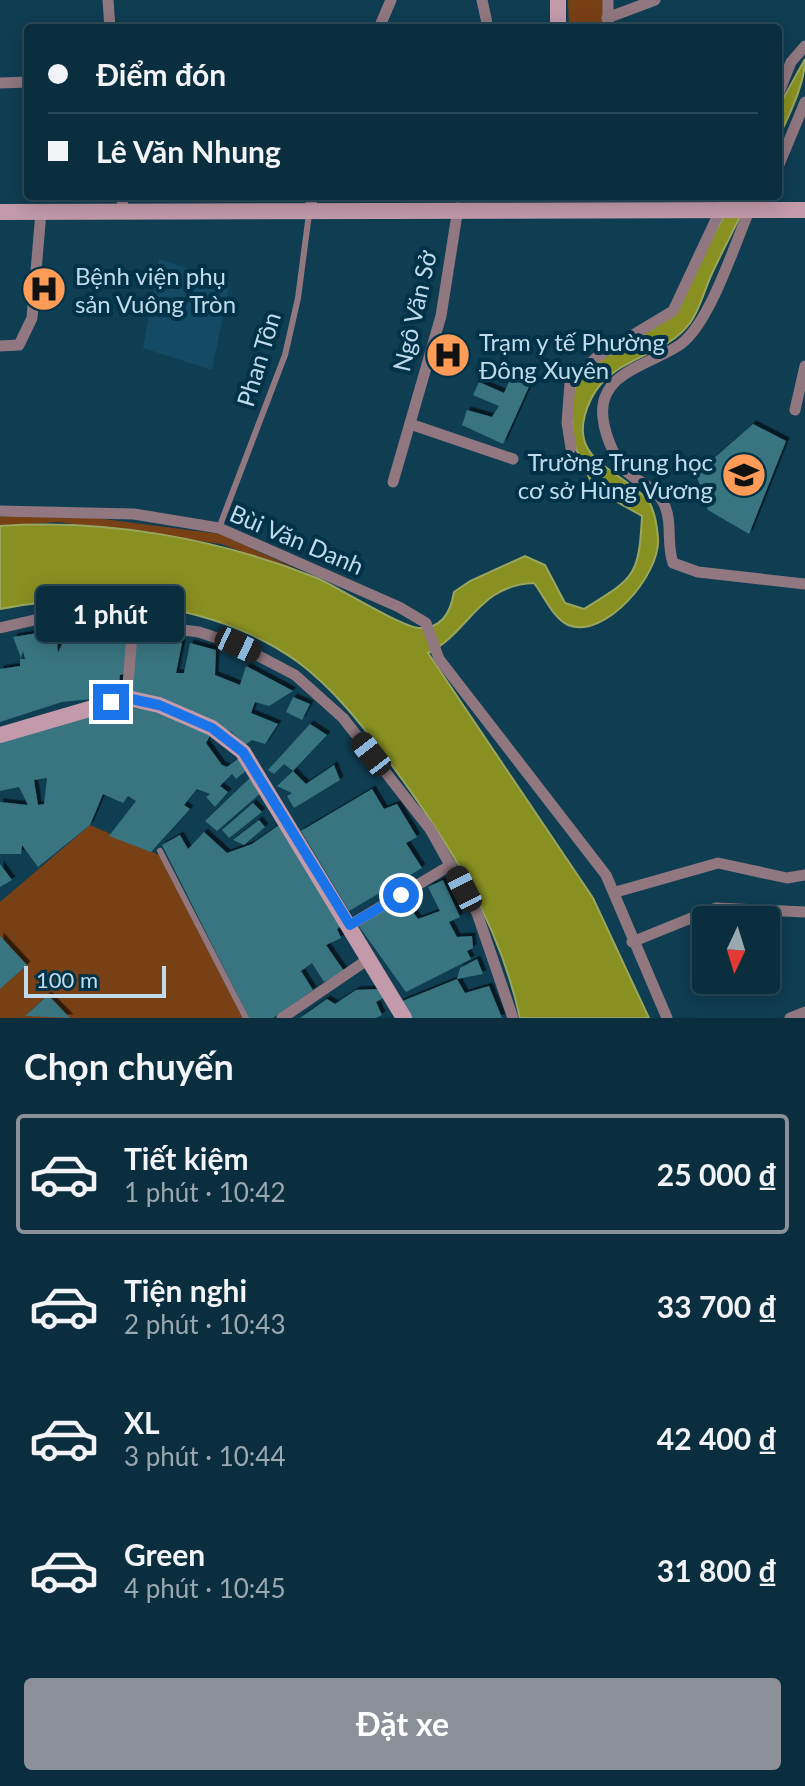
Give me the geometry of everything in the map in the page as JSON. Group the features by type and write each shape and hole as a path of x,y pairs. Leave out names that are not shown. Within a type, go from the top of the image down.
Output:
{"main road":[{"path":"558,0 558,24"},
{"path":"0,212 41,212 122,203 311,203 458,208 562,202 723,204 805,210"},
{"path":"0,735 127,698 159,705 212,728 243,752 404,1018"}],"street":[{"path":"108,0 110,24"},
{"path":"381,24 391,0"},
{"path":"482,0 487,23"},
{"path":"608,0 607,23 655,0"},
{"path":"782,85 791,62 805,46"},
{"path":"0,83 24,82"},
{"path":"782,157 805,102"},
{"path":"571,448 566,402 570,383 598,356 673,311 723,204"},
{"path":"756,206 716,292 691,335 679,346 631,368 616,380 604,402 602,416 619,461 629,475 643,482 664,502 670,523 673,563 698,572 805,584"},
{"name":"Ngô Văn Sở","path":"393,482 441,316 458,208"},
{"path":"0,346 19,345 32,318 41,212"},
{"path":"795,410 805,366"},
{"path":"410,424 513,459"},
{"name":"Bùi Văn Danh","path":"0,511 134,514 219,528 399,607 426,623 439,659 618,895"},
{"path":"0,628 43,618 133,621 199,632 238,645 295,675 343,718 430,829 483,928 513,1018"},
{"path":"127,698 133,621"},
{"path":"667,1018 632,940 618,895 718,863 787,878 805,875"},
{"path":"350,925 451,865"},
{"path":"632,940 716,908 805,912"},
{"path":"282,1018 370,958"},
{"path":"790,1018 805,1012"}],"lane":[{"name":"Phan Tôn","path":"219,528 285,355 298,298 311,203"},
{"path":"160,851 246,1018"}],"shaded area":[{"path":"568,0 608,0 608,24 569,24"},
{"path":"805,59 799,89 782,130 782,101"},
{"path":"734,200 748,200 690,323 666,344 612,374 591,399 584,419 583,435 588,449 596,459 646,498 653,512 658,538 657,553 641,585 614,614 583,627 568,625 558,617 534,583 515,586 487,600 442,644 428,653 593,898 649,1018 520,1018 499,948 450,850 347,708 298,662 266,642 231,626 155,606 75,601 0,609 0,526 40,525 161,534 240,552 317,578 413,627 429,627 440,622 451,606 454,592 470,581 525,556 545,565 565,603 584,609 614,590 631,574 639,552 642,516 605,495 591,482 573,442 571,396 580,378 601,359 662,322"},
{"path":"159,259 230,282 212,370 143,348"},
{"path":"57,513 220,534 318,579 221,544 59,522 0,526 0,517"},
{"path":"90,825 159,855 243,1018 0,1018 0,902"}],"building":[{"path":"513,373 532,380 503,444 462,425 467,410 492,417 499,406 473,395 479,382 504,393"},
{"path":"753,424 786,441 749,534 708,510 696,474"},
{"path":"135,616 141,633 182,643 176,673 184,673 190,643 216,650 215,675 240,685 246,666 293,691 269,706 255,702 251,713 278,724 265,744 252,740 245,745 232,732 130,694 130,672 120,675 118,691 112,697 62,702 0,722 0,669 20,666 20,659 25,659 23,651 21,658 13,637 56,630 58,653 65,637 118,627"},
{"path":"293,697 310,704 302,720 286,712"},
{"path":"115,705 158,712 211,734 206,743 222,765 227,767 239,758 249,768 236,779 232,774 220,786 228,792 215,807 206,797 210,794 197,789 184,805 190,809 151,852 109,836 136,801 128,796 123,803 103,794 90,825 38,867 22,845 21,854 0,854 0,802 28,805 19,787 0,791 0,741","holes":["47,778 44,804 38,805 34,780"]},
{"path":"310,724 327,735 293,771 284,764 274,774 268,770"},
{"path":"334,765 340,780 294,808 287,796 292,793 277,786 293,771 306,784"},
{"path":"254,774 263,791 217,831 205,821"},
{"path":"372,789 384,809 397,804 417,837 406,843 422,868 349,911 301,831"},
{"path":"253,803 262,812 229,838 222,830"},
{"path":"259,820 265,827 244,845 233,840"},
{"path":"282,823 344,924 337,929 341,938 326,945 344,971 324,982 312,963 301,971 313,990 273,1018 249,1018 162,845 180,835 188,849 204,832 227,853 252,844"},
{"path":"0,864 12,880 0,887"},
{"path":"443,880 460,917 449,922 457,937 472,936 473,948 467,951 471,959 406,992 358,925 403,898 418,919 440,911 428,887"},
{"path":"0,936 27,965 0,989"},
{"path":"477,959 483,974 457,979 460,968"},
{"path":"457,979 465,993 489,986 502,1018 408,1018 400,1002"},
{"path":"377,989 383,998 376,1002 382,1015 376,1018 300,1018 327,999 335,1004 356,990"},
{"path":"48,995 70,1018 25,1016"}],"place":[{"name":"Bệnh viện phụ sản Vuông Tròn","path":"44,289"},
{"name":"Trạm y tế Phường Đông Xuyên","path":"448,355"},
{"name":"Trường Trung học cơ sở Hùng Vương","path":"744,475"}],"route":[{"path":"111,702 127,698 159,705 212,728 243,752 350,925 401,895"}]}
